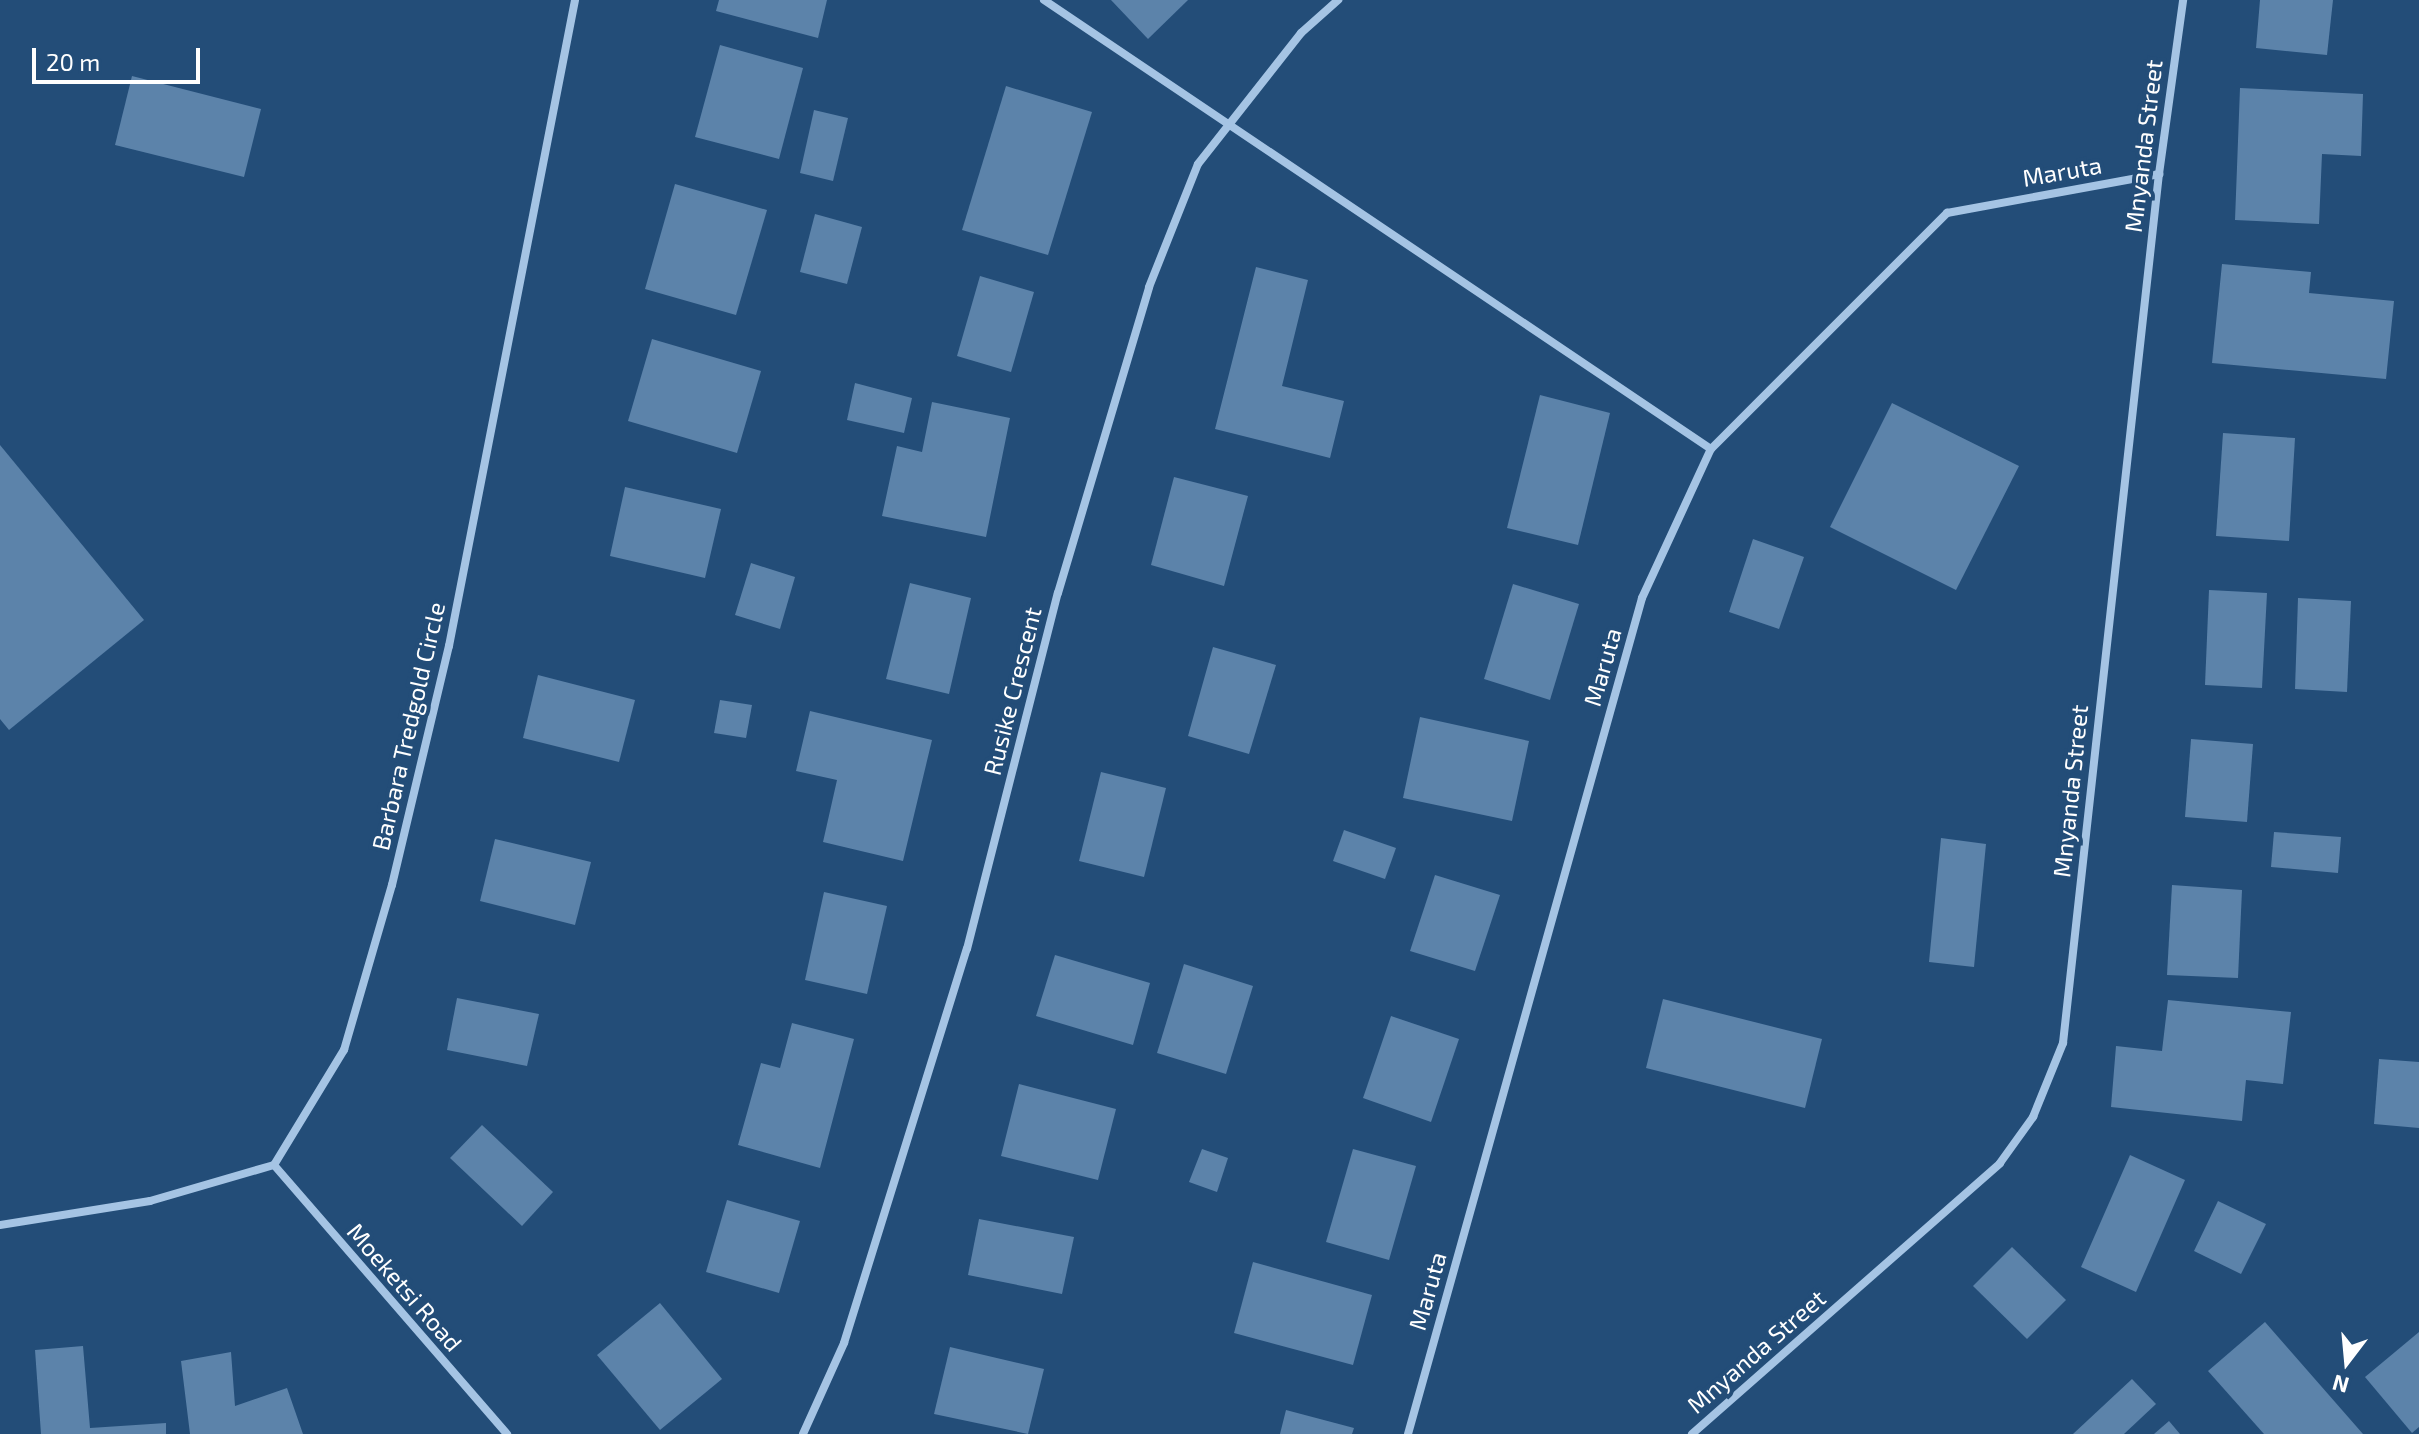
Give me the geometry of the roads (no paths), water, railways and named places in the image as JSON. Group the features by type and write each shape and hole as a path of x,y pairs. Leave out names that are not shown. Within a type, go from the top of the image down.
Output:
{"street":[{"name":"Barbara Tredgold Circle","path":"274,1165 344,1050 392,885 449,646 575,0"},
{"path":"1044,0 1711,449"},
{"name":"Rusike Crescent","path":"803,1434 844,1343 967,949 1058,593 1149,287 1198,164 1301,33 1338,0"},
{"name":"Mnyanda Street","path":"1692,1434 2000,1163 2033,1117 2063,1043 2159,174 2183,0"},
{"name":"Maruta","path":"1408,1434 1642,598 1711,449 1947,213 2159,174"},
{"path":"0,1225 150,1201 274,1165"},
{"name":"Moeketsi Road","path":"274,1165 507,1434"}]}
